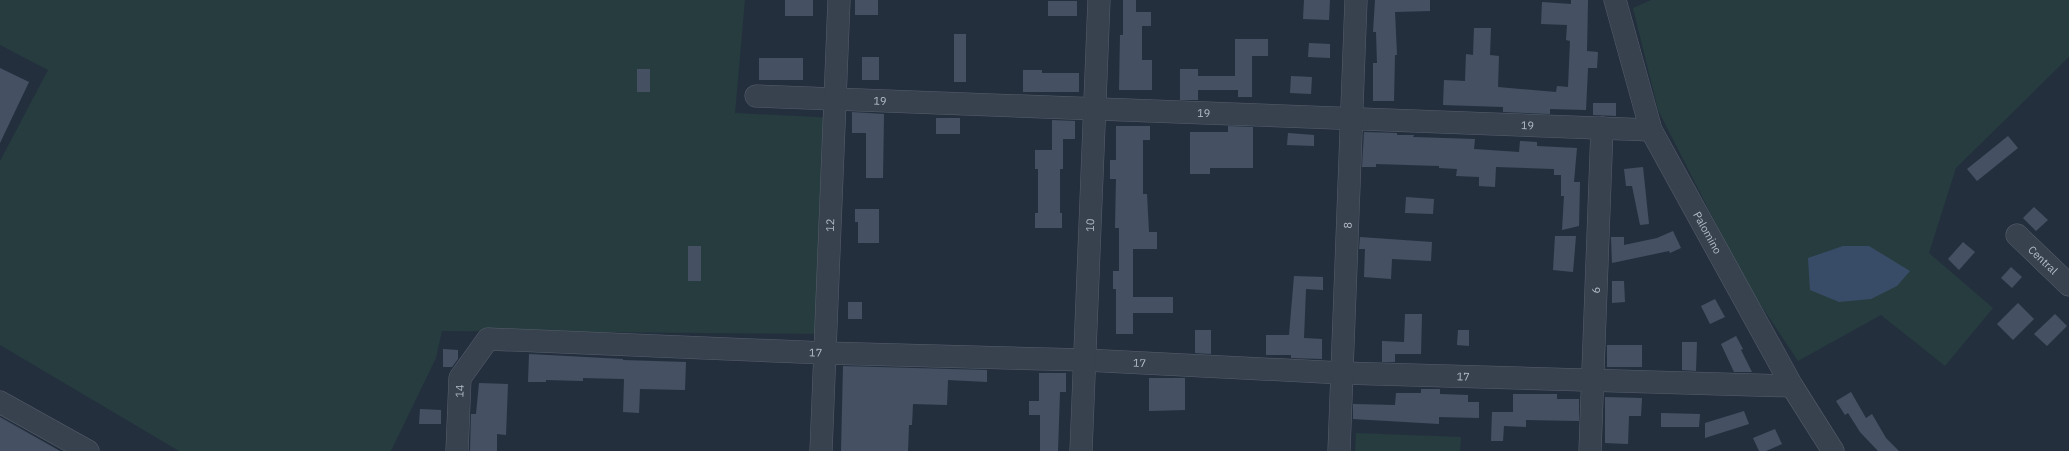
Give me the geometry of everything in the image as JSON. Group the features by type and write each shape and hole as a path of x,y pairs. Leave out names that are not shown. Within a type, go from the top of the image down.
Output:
{"street":[{"name":"12","path":"821,451 839,0"},
{"name":"10","path":"1081,451 1099,0"},
{"name":"8","path":"1339,451 1356,0"},
{"name":"Palomino","path":"1621,2 1651,130 1792,386 1833,451"},
{"name":"19","path":"756,96 1651,130"},
{"name":"6","path":"1590,451 1602,128"},
{"name":"Central","path":"2017,235 2069,285"},
{"name":"17","path":"488,339 1085,360 1342,373 1792,386"},
{"name":"14","path":"457,451 460,378 488,339"},
{"path":"0,402 88,451"}],"green space":[{"path":"0,0 745,0 735,113 836,118 828,334 442,331 436,358 391,451 179,451 0,345 0,161 48,70 0,45"},
{"path":"1651,0 2069,0 2069,57 1956,168 1929,253 1993,308 1945,366 1881,315 1798,361 1746,283 1658,110 1633,8"},
{"path":"1356,433 1461,437 1460,451 1355,451"}],"water":[{"path":"1843,246 1869,246 1910,271 1897,286 1871,299 1839,302 1810,290 1808,258"}],"building":[{"path":"785,0 813,0 813,16 785,16"},
{"path":"855,0 878,0 878,15 855,15"},
{"path":"1123,0 1136,0 1136,12 1151,12 1151,26 1142,26 1142,60 1152,60 1152,90 1119,90 1120,35 1123,35"},
{"path":"1304,0 1330,0 1329,20 1303,19"},
{"path":"1375,0 1430,0 1430,11 1395,12 1397,55 1395,55 1394,101 1373,101 1373,63 1377,63 1376,32 1373,32"},
{"path":"1571,0 1588,0 1587,51 1598,52 1597,68 1588,68 1586,110 1550,109 1550,114 1503,112 1503,107 1443,105 1444,80 1465,81 1466,54 1473,55 1474,28 1491,28 1490,55 1499,56 1498,87 1556,92 1557,86 1568,87 1570,41 1566,40 1567,25 1541,24 1542,2 1571,4"},
{"path":"1048,1 1077,1 1077,16 1048,16"},
{"path":"954,34 966,34 966,82 954,82"},
{"path":"1235,39 1268,39 1268,56 1252,56 1252,97 1238,97 1238,90 1198,90 1198,100 1180,100 1180,69 1198,69 1198,76 1235,76"},
{"path":"1309,43 1330,44 1330,58 1308,57"},
{"path":"862,57 879,57 879,80 862,80"},
{"path":"759,58 803,58 803,80 759,80"},
{"path":"0,68 29,82 0,143"},
{"path":"637,69 650,69 650,92 637,92"},
{"path":"1023,70 1042,70 1042,73 1079,73 1079,92 1023,92"},
{"path":"1291,76 1312,77 1311,94 1290,93"},
{"path":"1593,103 1616,103 1616,116 1593,115"},
{"path":"852,112 884,114 883,178 866,178 866,133 852,133"},
{"path":"936,118 960,118 960,134 936,134"},
{"path":"1052,120 1075,121 1075,139 1063,139 1063,169 1060,169 1060,213 1062,213 1062,228 1035,228 1035,213 1038,213 1038,169 1035,169 1035,150 1052,150"},
{"path":"1116,126 1150,126 1150,140 1143,140 1143,194 1147,194 1149,232 1157,232 1157,249 1133,249 1133,297 1173,297 1173,313 1133,313 1133,334 1116,334 1116,289 1113,289 1113,271 1119,271 1119,228 1115,228 1116,179 1110,179 1110,160 1116,160"},
{"path":"1228,126 1253,127 1253,168 1210,168 1210,174 1190,174 1190,132 1228,132"},
{"path":"1364,132 1397,133 1397,135 1414,135 1413,137 1475,139 1474,149 1519,152 1520,141 1537,142 1537,146 1577,148 1574,182 1580,182 1579,226 1562,230 1564,196 1561,196 1561,175 1554,175 1554,169 1496,167 1495,187 1479,186 1479,177 1456,176 1457,169 1439,168 1439,166 1376,164 1376,167 1362,167"},
{"path":"1288,133 1314,135 1314,146 1287,145"},
{"path":"2008,136 2018,148 1977,181 1967,169"},
{"path":"1643,167 1649,224 1640,225 1632,186 1626,186 1624,169"},
{"path":"1406,197 1434,199 1433,214 1405,213"},
{"path":"2034,207 2048,220 2036,231 2023,218"},
{"path":"855,209 879,209 879,243 858,243 858,222 855,222"},
{"path":"1673,231 1681,248 1670,253 1669,251 1612,263 1611,237 1624,237 1624,245 1657,238"},
{"path":"1555,236 1576,236 1573,272 1553,270"},
{"path":"1360,237 1432,242 1431,261 1392,259 1391,279 1364,277 1365,249 1359,249"},
{"path":"1963,242 1975,252 1959,270 1948,259"},
{"path":"688,246 701,246 701,281 688,281"},
{"path":"2011,267 2022,277 2012,288 2001,278"},
{"path":"1294,276 1323,277 1323,290 1306,289 1304,338 1322,339 1322,359 1291,358 1291,355 1266,355 1266,335 1289,335"},
{"path":"1612,281 1624,281 1625,302 1612,303"},
{"path":"1715,299 1725,317 1710,324 1701,306"},
{"path":"848,302 862,302 862,319 848,319"},
{"path":"2018,303 2034,319 2013,340 1997,324"},
{"path":"1405,314 1422,314 1421,354 1395,354 1395,362 1382,362 1382,341 1404,342"},
{"path":"2055,314 2067,326 2047,346 2034,334"},
{"path":"1195,330 1211,330 1211,354 1195,353"},
{"path":"1458,330 1469,330 1469,346 1457,345"},
{"path":"1736,336 1752,372 1734,372 1721,344"},
{"path":"1682,342 1697,342 1696,371 1682,370"},
{"path":"1607,345 1642,345 1642,367 1607,367"},
{"path":"443,349 458,350 458,359 452,367 443,367"},
{"path":"529,354 623,360 686,362 685,390 640,389 639,413 623,412 624,379 583,378 583,381 546,380 546,382 528,382"},
{"path":"843,366 987,370 987,382 948,380 947,405 913,404 912,425 909,425 908,451 841,451"},
{"path":"1039,373 1066,373 1066,392 1060,392 1058,451 1040,451 1040,415 1029,415 1029,401 1039,401"},
{"path":"1149,378 1185,378 1185,410 1149,411"},
{"path":"479,383 508,384 506,435 497,434 497,451 470,451 471,414 476,414"},
{"path":"1421,389 1440,389 1440,394 1468,395 1468,402 1479,402 1479,418 1439,417 1439,424 1353,419 1353,404 1395,405 1396,393 1421,393"},
{"path":"1851,392 1866,418 1872,414 1886,438 1899,451 1878,451 1860,432 1848,413 1845,415 1836,401"},
{"path":"1513,394 1557,394 1557,399 1579,399 1579,421 1526,420 1526,427 1504,426 1503,441 1491,441 1492,412 1513,412"},
{"path":"1605,397 1642,398 1641,416 1629,416 1628,444 1605,443"},
{"path":"420,409 441,410 441,424 419,424"},
{"path":"1744,411 1749,424 1705,438 1705,423"},
{"path":"1661,413 1700,414 1699,427 1661,427"},
{"path":"0,417 60,451 0,451"},
{"path":"1775,429 1782,444 1766,451 1759,451 1753,438"}]}
